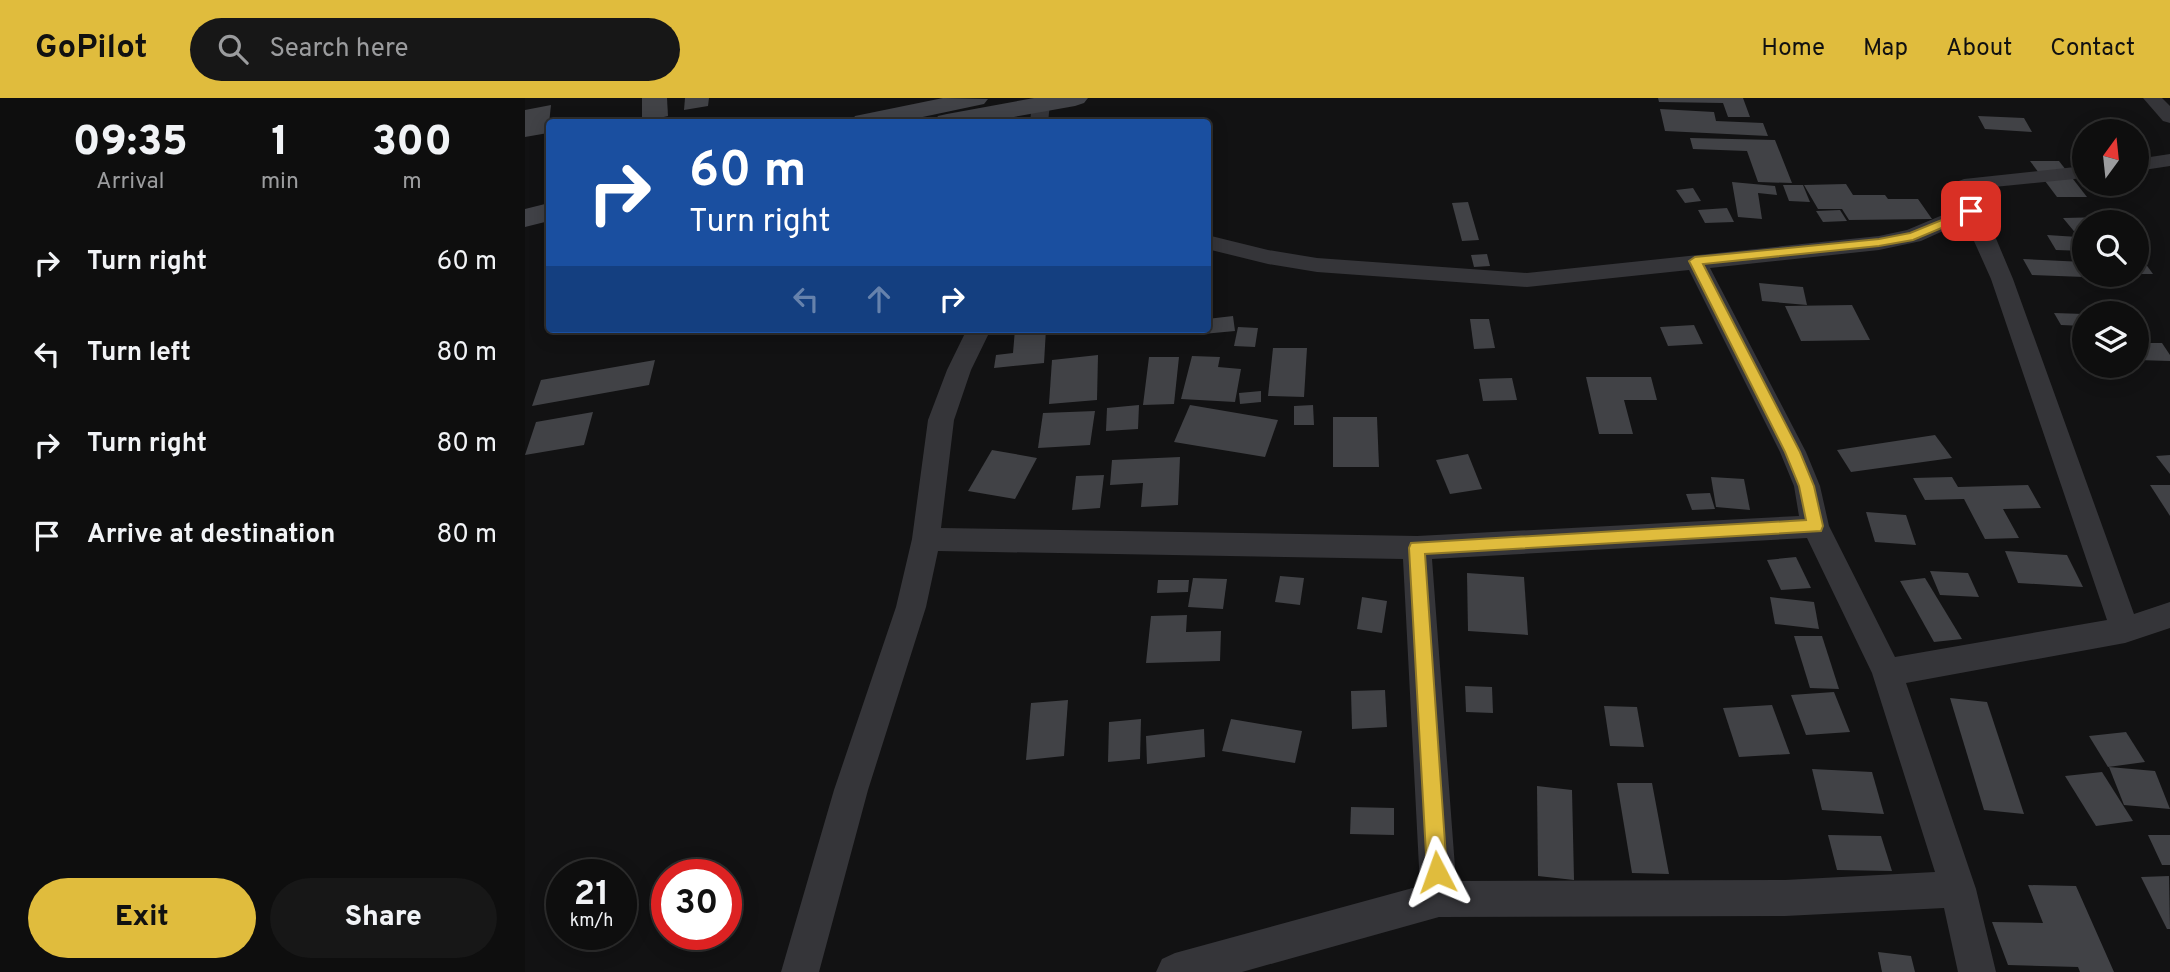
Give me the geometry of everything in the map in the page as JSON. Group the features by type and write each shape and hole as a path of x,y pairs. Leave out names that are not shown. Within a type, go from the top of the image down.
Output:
{"main road":[{"path":"879,119 981,98"},
{"path":"978,119 1040,113 1075,98"},
{"path":"525,198 546,194"},
{"path":"525,218 546,213"}],"street":[{"path":"2152,98 2170,117"},
{"path":"2149,163 2170,160"},
{"path":"2072,173 1971,183 1958,188 1959,196 1971,211 2003,279 2125,630"},
{"path":"1211,243 1268,257 1317,265 1527,280 1879,243 1913,236 1971,211"},
{"path":"1695,261 1793,452 1807,486 1815,526 1887,672 1958,889 1977,972"},
{"path":"800,972 851,790 911,607 926,539 941,420 959,370 977,333"},
{"path":"926,539 1417,548 1815,526"},
{"path":"1417,548 1439,899"},
{"path":"1887,672 2125,630 2170,615"},
{"path":"1175,972 1439,899 1785,898 1958,889"}],"building":[{"path":"642,98 667,98 668,116 642,119"},
{"path":"685,98 709,98 708,106 684,110"},
{"path":"1658,98 1743,98 1750,117 1728,117 1723,103 1659,102"},
{"path":"551,105 550,119 546,119 546,133 525,137 525,110"},
{"path":"1660,109 1714,112 1716,121 1763,123 1768,136 1665,131"},
{"path":"1978,116 2024,118 2032,132 1985,129"},
{"path":"1690,138 1775,140 1792,183 1758,182 1747,151 1693,149"},
{"path":"2030,161 2059,161 2072,178 2072,196 2087,197 2057,197"},
{"path":"1732,182 1775,186 1777,195 1758,193 1762,219 1738,217"},
{"path":"1846,184 1853,195 1918,199 1932,219 1849,220 1842,209 1818,209 1804,185"},
{"path":"1783,185 1803,185 1810,202 1789,201"},
{"path":"1693,188 1701,201 1685,203 1676,190"},
{"path":"1468,202 1479,240 1462,241 1452,203"},
{"path":"1727,208 1734,222 1705,223 1698,210"},
{"path":"1840,210 1847,221 1823,222 1816,211"},
{"path":"2063,218 2072,218 2072,229"},
{"path":"2047,235 2072,237 2072,251 2056,250"},
{"path":"1487,254 1490,266 1474,267 1471,255"},
{"path":"2023,259 2072,261 2072,277 2032,275"},
{"path":"1759,283 1803,287 1807,305 1762,301"},
{"path":"1852,305 1870,340 1801,341 1785,306"},
{"path":"2054,313 2072,314 2072,325 2061,325"},
{"path":"1233,316 1235,331 1203,334 1211,333 1211,319"},
{"path":"1470,319 1489,319 1495,348 1474,349"},
{"path":"1694,325 1703,344 1668,346 1660,327"},
{"path":"1238,327 1258,328 1255,347 1234,346"},
{"path":"1015,333 1046,333 1044,363 994,368 996,355 1013,353"},
{"path":"2149,343 2162,343 2170,355 2170,361 2149,360"},
{"path":"1273,348 1307,348 1304,397 1268,396"},
{"path":"1098,355 1097,400 1049,404 1052,360"},
{"path":"1192,356 1220,357 1218,367 1241,369 1235,402 1181,399"},
{"path":"1149,357 1179,357 1174,404 1143,405"},
{"path":"655,360 649,385 532,406 541,380"},
{"path":"1586,377 1651,377 1657,400 1624,400 1633,434 1599,434"},
{"path":"1512,378 1517,400 1483,401 1479,379"},
{"path":"1261,391 1261,402 1240,404 1239,393"},
{"path":"1139,405 1138,429 1106,431 1107,408"},
{"path":"1190,405 1278,420 1265,457 1174,442"},
{"path":"1313,405 1314,425 1294,425 1294,406"},
{"path":"1095,411 1090,445 1038,448 1043,413"},
{"path":"593,412 584,445 525,455 536,422"},
{"path":"1333,417 1377,417 1379,467 1333,467"},
{"path":"1935,435 1952,458 1851,472 1837,450"},
{"path":"992,450 1037,458 1015,499 968,491"},
{"path":"1468,454 1482,489 1450,494 1436,460"},
{"path":"2170,455 2170,474 2156,456"},
{"path":"1180,457 1178,505 1141,507 1143,483 1110,485 1112,460"},
{"path":"1104,475 1100,508 1072,510 1076,476"},
{"path":"1711,477 1744,479 1750,510 1716,507"},
{"path":"1952,477 1958,487 2028,485 2041,508 2003,509 2019,538 1985,539 1964,499 1925,500 1913,478"},
{"path":"2150,485 2170,485 2170,516"},
{"path":"1710,493 1715,509 1692,510 1686,494"},
{"path":"1866,512 1906,515 1916,545 1875,542"},
{"path":"2005,551 2067,555 2083,587 2018,583"},
{"path":"1796,557 1811,588 1781,590 1767,560"},
{"path":"1930,571 1968,573 1979,597 1940,595"},
{"path":"1467,573 1524,577 1528,635 1468,631"},
{"path":"1280,576 1304,578 1300,605 1275,602"},
{"path":"1193,578 1227,579 1223,609 1188,607"},
{"path":"1925,578 1962,639 1934,642 1900,581"},
{"path":"1158,580 1189,580 1188,592 1157,593"},
{"path":"1362,597 1387,601 1382,633 1357,629"},
{"path":"1770,597 1814,602 1819,629 1775,624"},
{"path":"1187,615 1186,632 1221,631 1220,661 1146,663 1151,616"},
{"path":"1794,636 1822,636 1839,689 1810,688"},
{"path":"1465,686 1492,687 1493,713 1466,712"},
{"path":"1385,690 1387,727 1352,729 1351,691"},
{"path":"1834,692 1850,732 1806,735 1791,695"},
{"path":"1950,698 1987,702 2024,814 1984,810"},
{"path":"1068,700 1064,756 1026,760 1031,703"},
{"path":"1772,705 1790,754 1739,757 1723,708"},
{"path":"1604,706 1637,707 1644,747 1610,746"},
{"path":"1141,719 1140,759 1108,762 1109,722"},
{"path":"1231,719 1302,731 1295,763 1222,751"},
{"path":"1204,729 1205,757 1147,764 1146,736"},
{"path":"2126,732 2145,762 2108,767 2089,736"},
{"path":"2109,767 2155,771 2170,809 2124,805"},
{"path":"1812,769 1872,772 1884,814 1822,810"},
{"path":"2102,772 2133,821 2096,826 2065,776"},
{"path":"1617,783 1652,783 1669,874 1632,873"},
{"path":"1537,786 1572,790 1574,880 1538,876"},
{"path":"1351,807 1394,808 1394,835 1350,834"},
{"path":"1828,835 1881,836 1892,871 1837,870"},
{"path":"2148,835 2170,835 2170,865 2162,865"},
{"path":"2169,876 2170,929 2167,929 2141,877"},
{"path":"2028,885 2076,886 2114,972 2080,972 2078,967 2008,965 1992,922 2043,923"},
{"path":"1878,952 1911,956 1915,972 1882,972"}],"route":[{"path":"1437,872 1417,548 1815,526 1807,486 1793,452 1695,261 1879,243 1913,236 1971,211"}]}
